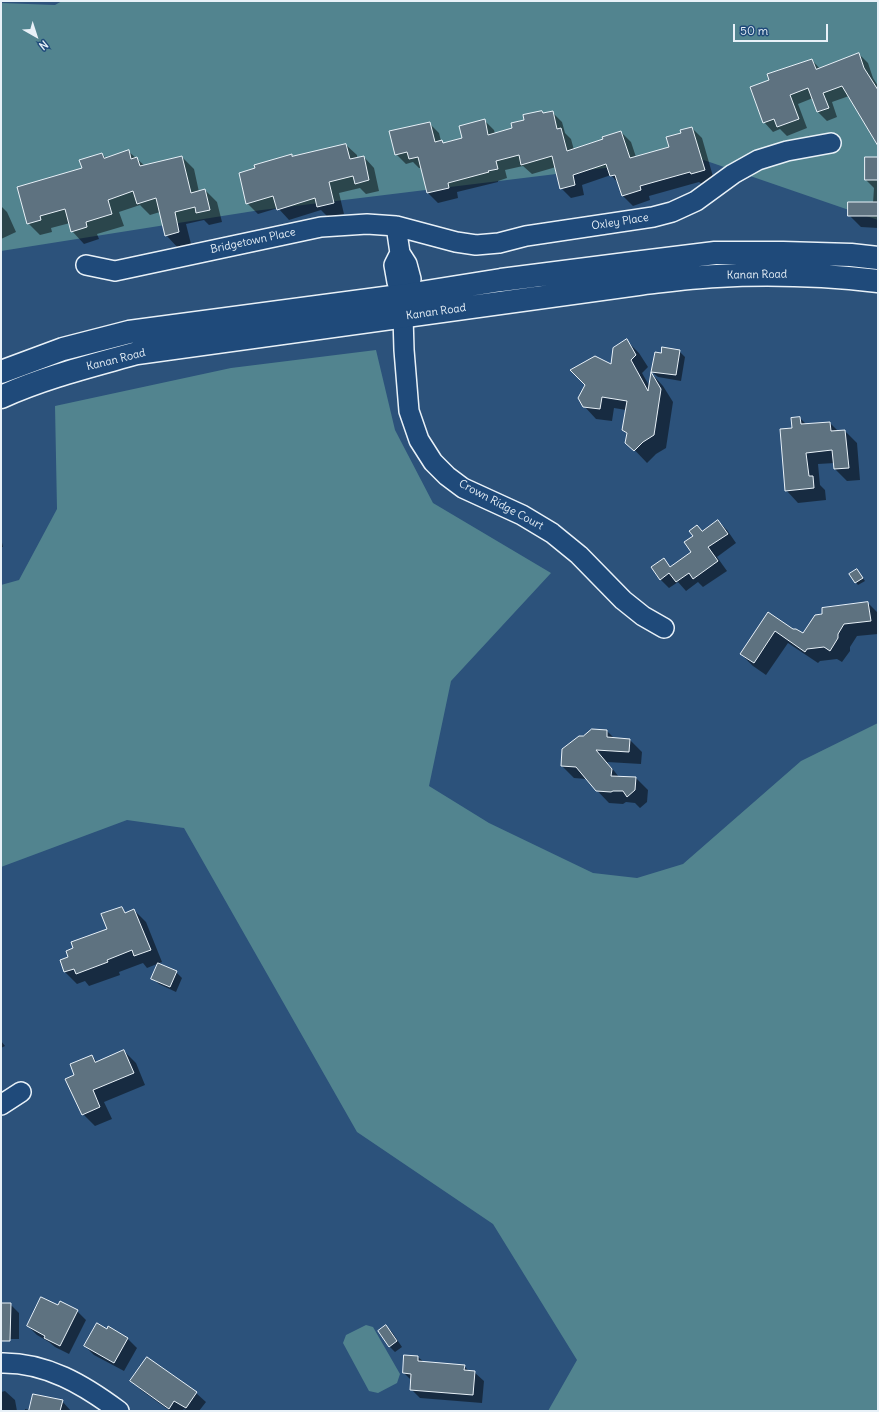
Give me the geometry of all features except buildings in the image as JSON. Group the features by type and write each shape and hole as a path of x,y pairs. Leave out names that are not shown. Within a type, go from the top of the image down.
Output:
{"main road":[{"name":"Kanan Road","path":"1,372 63,349 129,332 407,295 501,280 715,253 791,253 851,255 878,258"},
{"name":"Kanan Road","path":"1,397 20,388 74,370 137,353 638,284 716,276 784,274 878,281"}],"street":[{"name":"Oxley Place","path":"396,226 456,242 476,245 499,243 526,236 653,217 672,212 696,201 733,174 758,160 787,151 831,143"},
{"name":"Bridgetown Place","path":"86,265 115,271 321,227 367,224 396,226"},
{"path":"396,226 400,253 407,264 411,278 407,295"},
{"name":"Crown Ridge Court","path":"407,295 403,316 409,411 419,440 433,462 447,476 463,488 522,515 552,533 579,556 623,600 643,616 664,628"},
{"path":"1,1105 21,1092"},
{"path":"1,1363 30,1366 54,1372 77,1382 119,1411"}],"green space":[{"path":"62,1 878,1 878,220 695,157 254,211 1,251 1,3 55,5"},
{"path":"376,350 395,430 433,503 551,573 451,681 429,786 489,823 593,873 637,878 683,864 801,761 878,723 878,1411 548,1411 577,1360 493,1224 357,1132 184,828 127,820 1,867 1,585 19,580 57,509 55,406 231,368"},
{"path":"366,1325 373,1327 400,1374 397,1383 378,1393 369,1391 343,1343 346,1335"}]}
